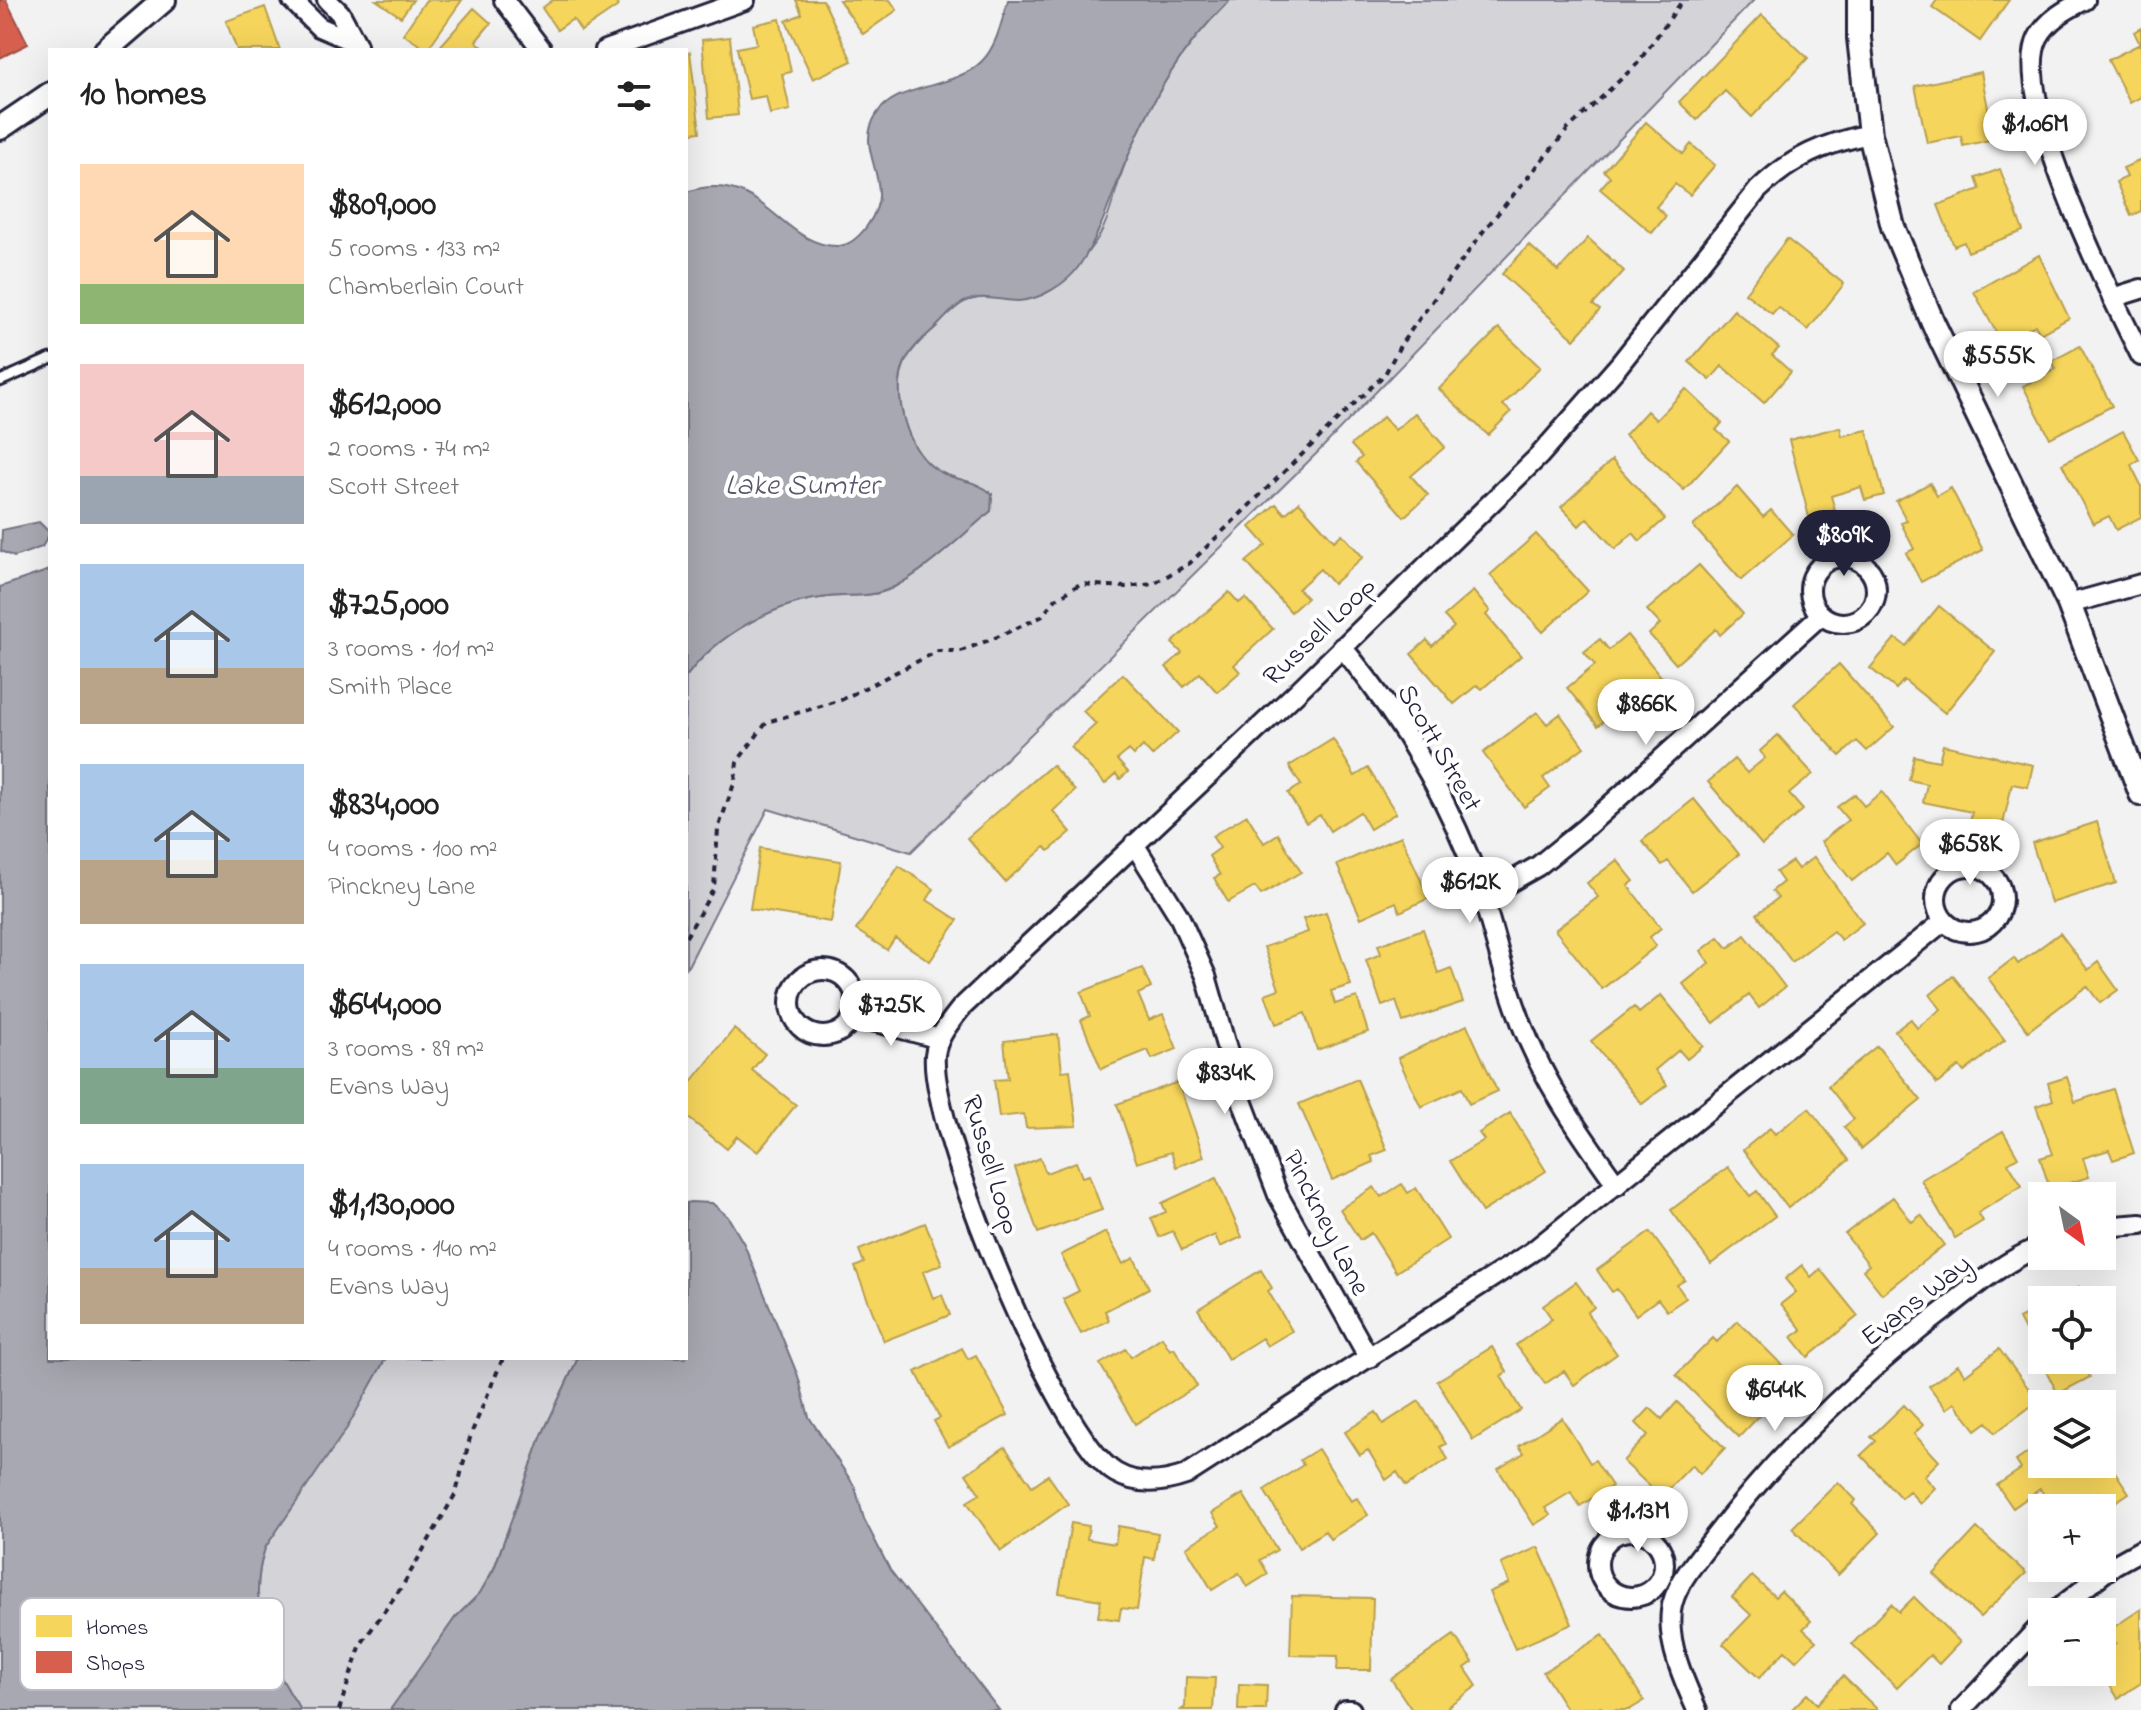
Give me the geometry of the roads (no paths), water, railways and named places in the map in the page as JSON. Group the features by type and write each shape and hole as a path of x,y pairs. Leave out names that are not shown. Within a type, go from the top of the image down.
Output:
{"street":[{"path":"108,48 164,0"},
{"path":"292,0 319,27 353,47"},
{"path":"327,0 340,13 353,47"},
{"path":"504,0 540,48"},
{"path":"611,48 745,0"},
{"path":"1859,0 1859,38 1870,134 1893,227 1911,273 2069,604 2141,794"},
{"path":"2085,0 2063,11 2038,38 2033,55 2035,76 2045,129 2068,200 2141,356"},
{"path":"0,128 48,95"},
{"name":"Russell Loop","path":"1870,134 1828,142 1775,173 1619,365 1539,456 961,1008 940,1039 936,1071 976,1216 1034,1352 1067,1411 1104,1464 1131,1480 1146,1482 1186,1475 1533,1251 1944,921"},
{"path":"2112,298 2141,289"},
{"path":"2069,604 2141,584"},
{"path":"1484,897 1538,866 1596,819 1821,615"},
{"name":"Scott Street","path":"1342,647 1399,723 1428,772 1484,897 1506,980 1534,1051 1567,1112 1617,1185"},
{"name":"Pinckney Lane","path":"1134,844 1179,916 1206,976 1241,1098 1278,1195 1369,1358"},
{"path":"853,1016 940,1039"},
{"path":"2116,1226 2141,1224"},
{"name":"Evans Way","path":"1697,1710 1675,1652 1671,1609 1678,1590 1732,1514 1810,1426 1901,1343 2003,1265 2028,1253"},
{"path":"2072,1598 2102,1574 2141,1550"},
{"path":"1660,1579 1678,1590"},
{"path":"1961,1710 2028,1639"}],"lane":[{"path":"0,381 48,360"}],"water":[{"name":"Lake Sumter","path":"1008,0 1230,0 1196,37 1169,74 1126,161 1094,241 1074,273 1052,290 1035,298 1011,301 984,298 964,302 919,342 905,362 901,374 900,401 913,442 935,469 992,494 991,511 933,561 894,587 869,595 808,600 768,613 714,647 688,675 688,192 712,187 734,190 752,198 818,243 838,246 854,240 867,226 879,200 869,144 871,125 876,115 897,97 970,70 987,55"},
{"path":"39,522 48,531 48,536 42,547 14,557 1,551 2,530"},
{"path":"48,571 48,1360 385,1360 347,1428 265,1548 258,1598 20,1598 20,1690 284,1690 284,1682 301,1710 0,1710 0,587"},
{"path":"688,1202 712,1203 728,1217 744,1244 798,1376 809,1417 855,1487 864,1519 890,1570 999,1710 390,1710 455,1618 480,1593 494,1569 542,1435 577,1360 688,1360"}]}
